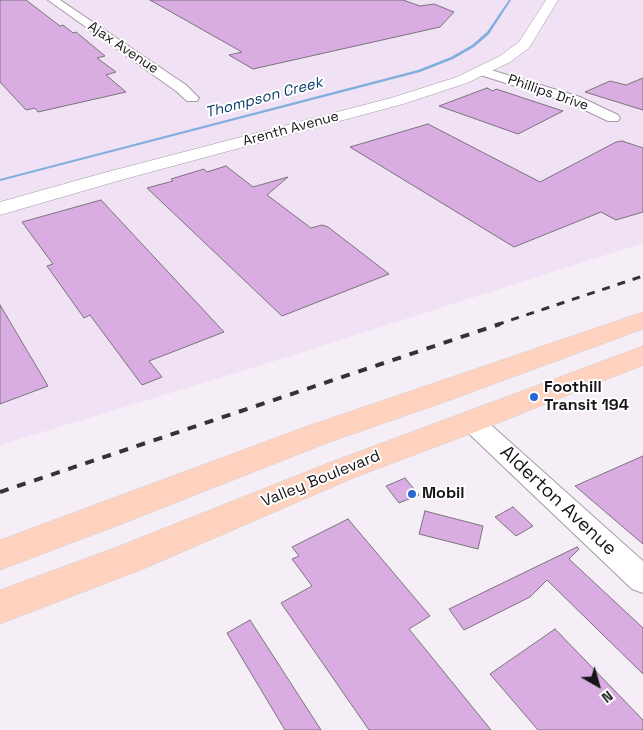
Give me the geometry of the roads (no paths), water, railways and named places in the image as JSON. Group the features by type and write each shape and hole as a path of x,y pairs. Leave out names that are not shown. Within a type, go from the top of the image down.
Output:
{"main road":[{"path":"0,555 316,435 444,392 643,320"},
{"name":"Valley Boulevard","path":"0,607 130,558 342,470 472,422 643,355"},
{"path":"444,392 472,422"}],"street":[{"name":"Ajax Avenue","path":"53,0 181,88 192,98"},
{"name":"Arenth Avenue","path":"0,209 114,176 397,101 462,80 481,71 524,45 552,0"},
{"name":"Phillips Drive","path":"481,71 574,100 613,118"},
{"name":"Alderton Avenue","path":"472,422 643,580"}],"waterway":[{"name":"Thompson Creek","path":"0,180 419,71 452,58 473,46 488,33 510,0"}],"railway":[{"path":"496,325 643,276"},
{"path":"0,492 500,324"}],"place":[{"name":"Foothill Transit 194","path":"534,397"},
{"name":"Mobil","path":"412,494"}]}
